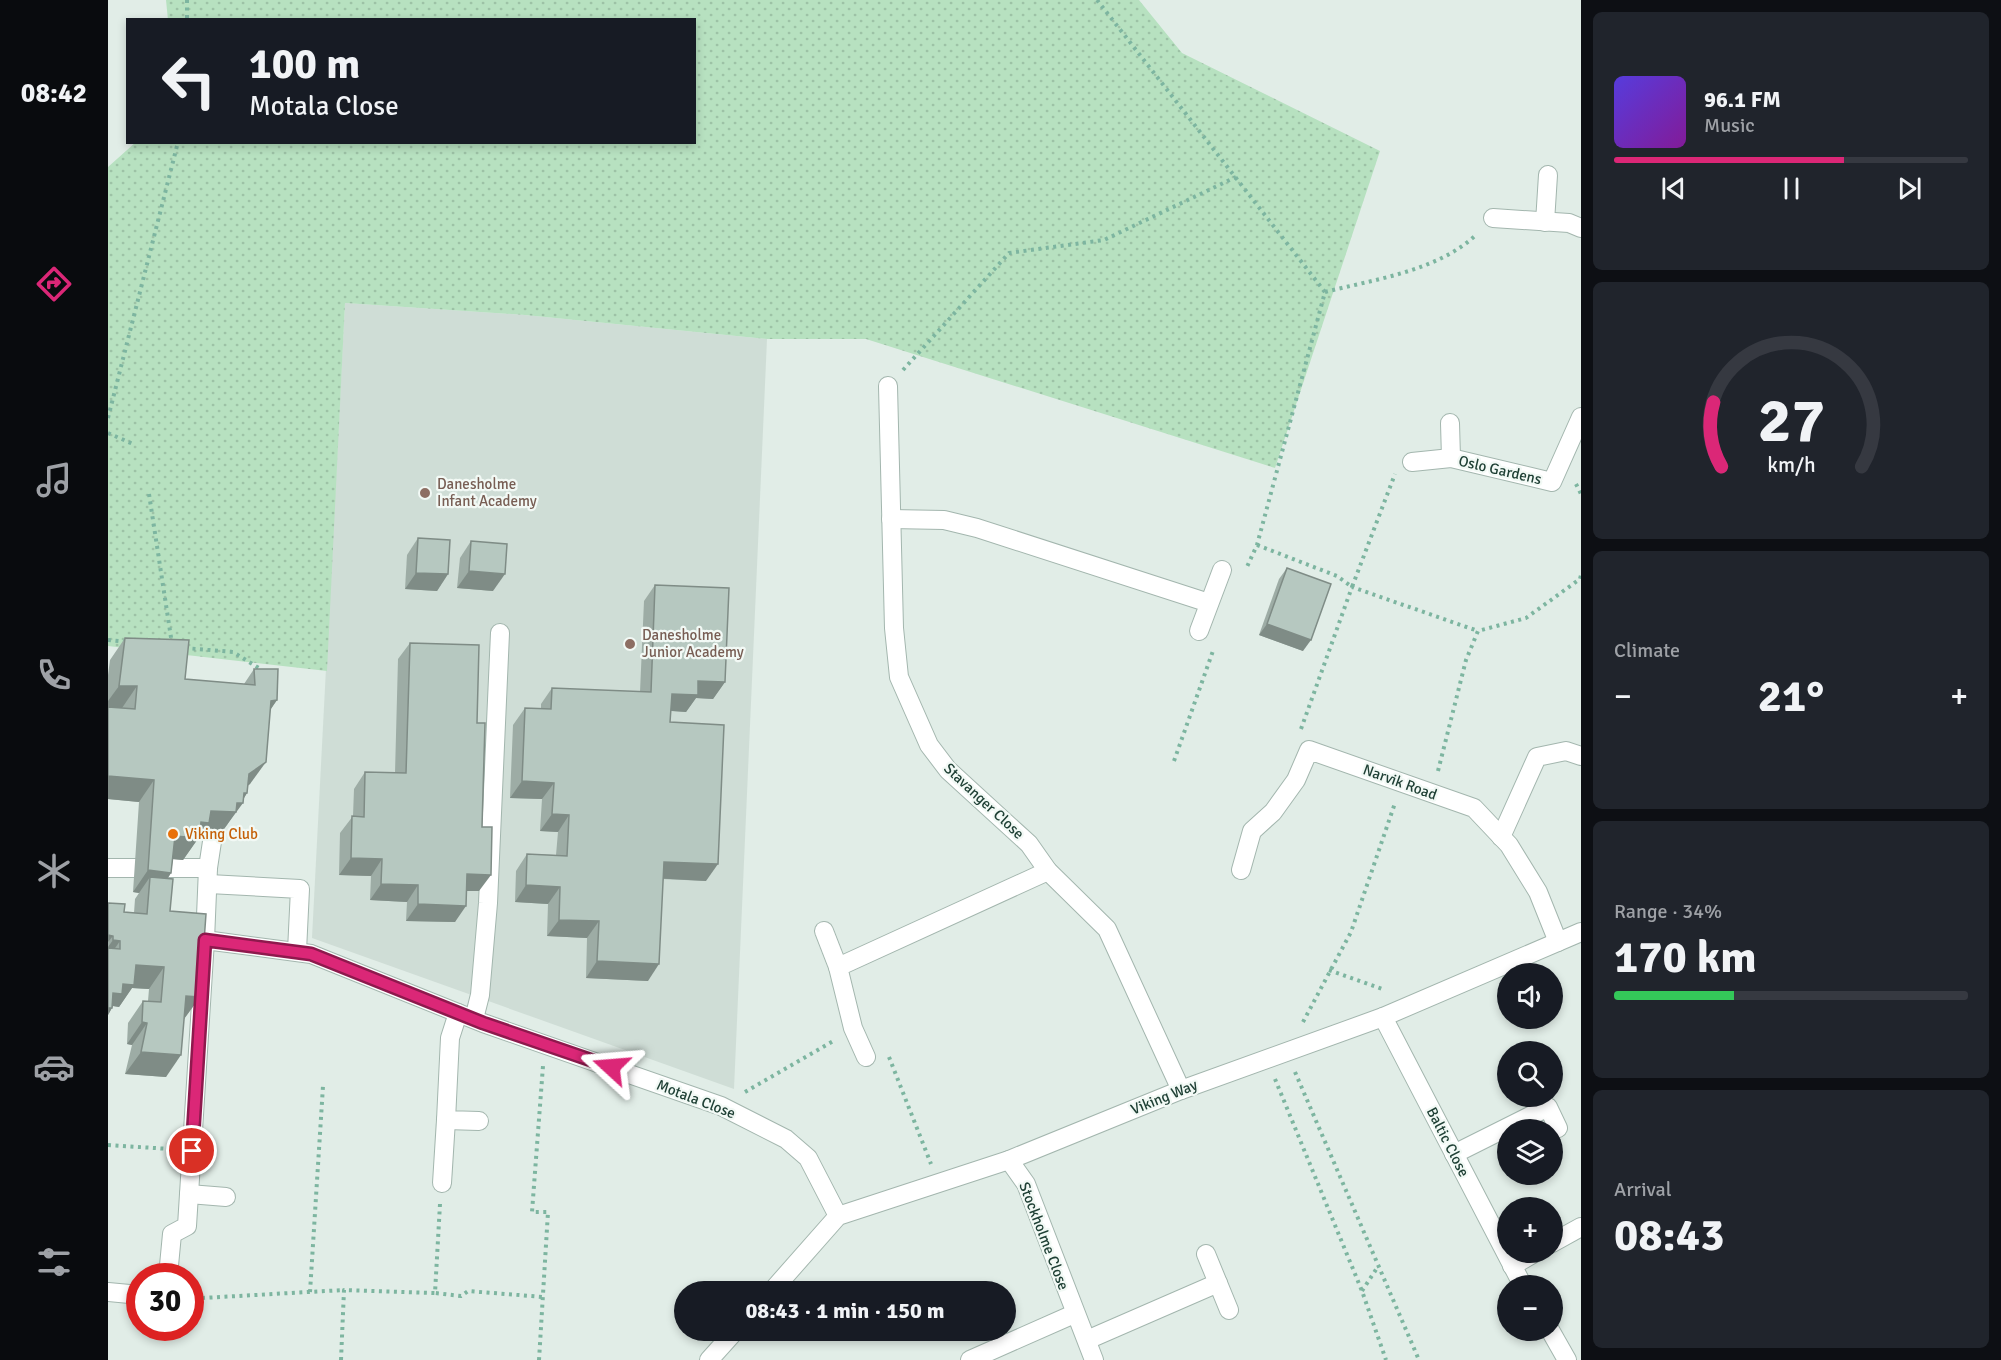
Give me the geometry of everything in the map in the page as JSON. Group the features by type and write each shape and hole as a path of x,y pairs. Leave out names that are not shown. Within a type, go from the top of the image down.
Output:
{"street":[{"path":"1545,222 1548,176"},
{"path":"1493,218 1569,224 1581,228"},
{"name":"Stavanger Close","path":"888,386 894,628 899,677 929,745 948,770 1029,844 1048,871 1107,929 1181,1090"},
{"name":"Oslo Gardens","path":"1412,462 1451,458 1552,482 1581,417"},
{"path":"1450,423 1451,458"},
{"path":"891,519 944,519 1209,603"},
{"path":"1199,631 1222,570"},
{"path":"442,1182 450,1038 480,995 488,903 500,633"},
{"path":"1241,870 1252,831 1273,812 1296,780 1309,750"},
{"name":"Narvik Road","path":"1309,750 1474,808 1502,837 1538,892 1558,942"},
{"path":"1502,837 1537,757 1566,751 1581,756"},
{"path":"169,1263 172,1234 187,1226 213,836"},
{"path":"108,868 209,876 300,889 297,951"},
{"path":"838,967 1048,871"},
{"path":"824,931 838,967 853,1029 866,1058"},
{"name":"Viking Way","path":"781,1281 838,1216 938,1181 1009,1160 1181,1090 1383,1017 1581,932"},
{"name":"Motala Close","path":"205,940 311,954 466,1016 721,1106 786,1139 808,1158 838,1216"},
{"name":"Baltic Close","path":"1383,1017 1517,1275"},
{"path":"1524,1119 1548,1107 1554,1119"},
{"path":"446,1120 479,1121"},
{"path":"1454,1154 1497,1132"},
{"name":"Stockholme Close","path":"1009,1160 1026,1184 1074,1314 1094,1360"},
{"path":"189,1194 226,1197"},
{"path":"1563,1237 1581,1227"},
{"path":"1206,1254 1229,1310"},
{"path":"1512,1266 1517,1263"},
{"path":"1087,1340 1218,1283"},
{"path":"108,1292 126,1294"},
{"path":"970,1360 1074,1314"},
{"path":"709,1360 726,1341"},
{"path":"1556,1341 1567,1360"}],"path":[{"path":"187,0 187,18"},
{"path":"1097,0 1325,292"},
{"path":"108,418 177,144"},
{"path":"888,386 1009,253 1104,240 1236,177"},
{"path":"1325,292 1418,268 1464,246 1493,218"},
{"path":"1243,575 1257,545 1325,292"},
{"path":"108,433 134,444"},
{"path":"1309,750 1296,742 1403,452 1412,462"},
{"path":"150,494 173,647"},
{"path":"1257,545 1338,576 1352,586 1478,630 1526,618 1580,579 1581,575"},
{"path":"1432,794 1466,660 1478,630"},
{"path":"1174,761 1218,639"},
{"path":"108,640 130,643"},
{"path":"162,646 233,652 268,674"},
{"path":"1402,783 1351,932 1308,1009 1290,1051 1377,1267 1419,1360"},
{"path":"1329,970 1418,1002"},
{"path":"721,1106 853,1029"},
{"path":"539,1360 548,1212 532,1212 544,1044"},
{"path":"866,1058 890,1057 938,1181"},
{"path":"1267,1059 1362,1291 1386,1360"},
{"path":"310,1292 323,1086"},
{"path":"108,1145 192,1151"},
{"path":"435,1293 442,1182"},
{"path":"1362,1291 1377,1267"},
{"path":"204,1298 344,1290 461,1296 468,1291 543,1297"},
{"path":"340,1360 344,1290"}],"shaded area":[{"name":"Danesholme Junior Academy","path":"345,303 525,315 767,339 734,1089 312,938"}],"green space":[{"path":"166,0 1139,0 1182,53 1380,151 1275,468 866,339 767,339 525,315 345,303 327,671 108,646 108,167 134,144 696,144 696,18 168,18"}],"building":[{"path":"418,538 450,540 448,574 416,573"},
{"path":"471,541 507,544 505,574 469,571"},
{"path":"1287,568 1331,584 1311,640 1267,624"},
{"path":"655,585 729,588 725,682 698,681 698,695 672,694 670,722 724,725 718,864 664,862 659,964 597,961 599,921 559,920 560,887 526,885 527,854 567,856 569,815 552,814 554,783 522,781 525,708 551,709 552,688 651,692"},
{"path":"125,638 189,640 185,679 255,685 254,669 278,669 277,700 271,701 266,762 249,774 247,793 244,793 243,803 237,803 236,812 211,811 209,823 201,822 199,838 175,836 171,873 148,870 154,780 108,776 108,707 135,709 137,686 119,686"},
{"path":"410,643 479,645 477,723 485,723 482,827 492,827 491,875 467,874 466,906 418,904 418,885 381,884 382,859 351,858 352,816 364,817 365,772 406,773"},
{"path":"150,877 173,879 170,911 206,914 200,997 186,996 181,1055 141,1052 147,1023 142,1022 143,1001 161,1002 164,967 136,965 134,985 123,984 122,994 113,993 112,1008 108,1008 108,948 120,949 120,941 113,940 113,936 108,935 108,903 125,904 124,912 147,914"}],"place":[{"name":"Danesholme Infant Academy","path":"425,493"},
{"name":"Danesholme Junior Academy","path":"630,644"},
{"name":"Viking Club","path":"173,834"}],"route":[{"path":"192,1151 205,940 311,954 483,1023 611,1067"}]}
